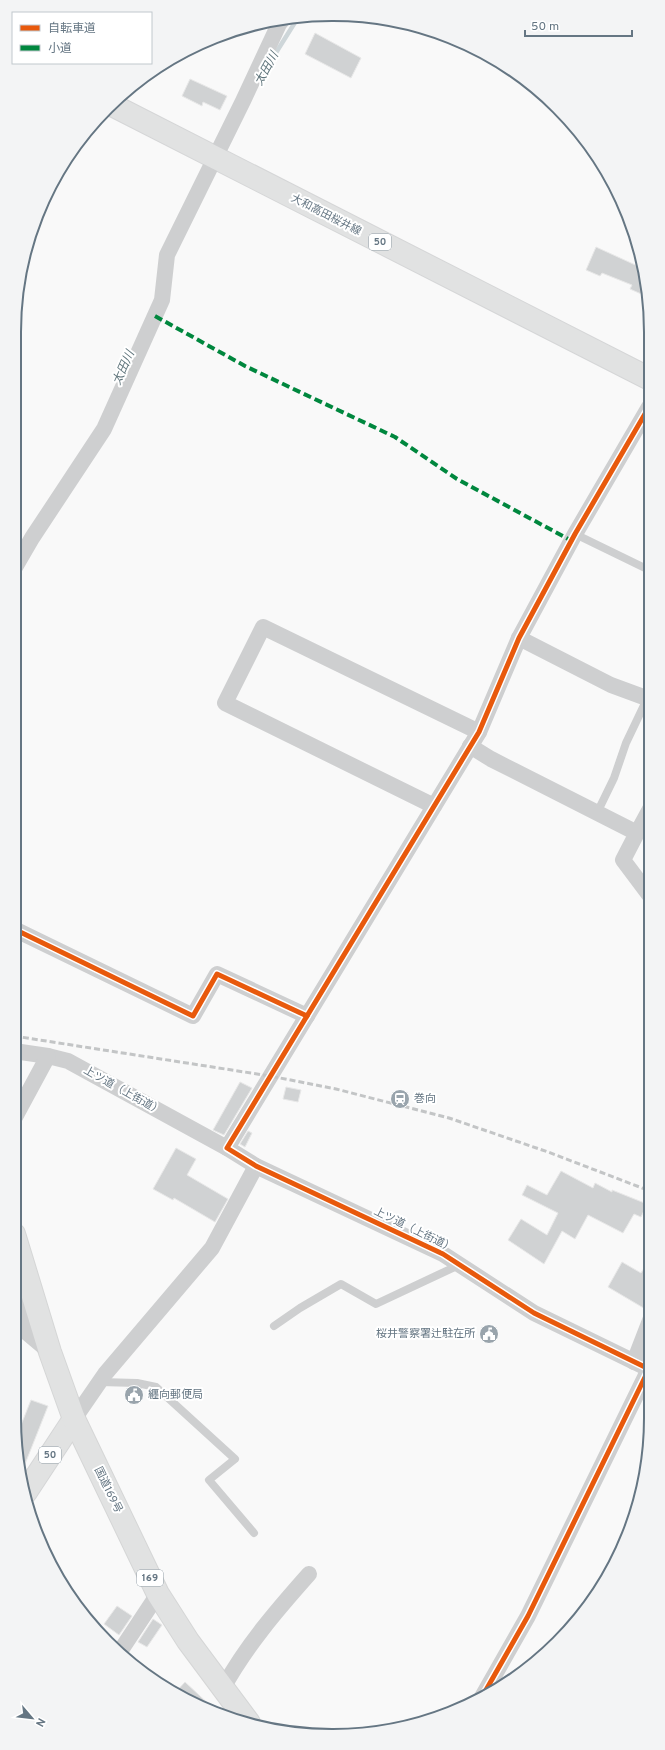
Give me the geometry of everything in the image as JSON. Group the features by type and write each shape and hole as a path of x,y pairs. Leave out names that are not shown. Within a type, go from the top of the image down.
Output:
{"main road":[{"name":"大和高田桜井線","path":"117,107 644,376"},
{"name":"国道169号","path":"21,1257 50,1352 74,1419 158,1594 188,1641 242,1715"},
{"name":"50","path":"29,1487 74,1419"}],"street":[{"path":"21,557 104,429 162,300 167,255 278,26"},
{"path":"227,1148 479,732 519,638 575,534 644,413"},
{"path":"434,806 225,703 263,627 479,732"},
{"path":"519,638 611,685 644,697"},
{"path":"470,746 492,759 637,833"},
{"path":"644,821 623,860 644,888"},
{"path":"21,932 193,1016 216,974 307,1016"},
{"name":"上ツ道（上街道）","path":"21,1052 68,1061 227,1148 256,1166 443,1254 534,1313 644,1367"},
{"path":"21,1106 48,1056"},
{"path":"74,1419 100,1382 212,1248 256,1166"},
{"path":"21,1317 25,1331 50,1352"},
{"path":"488,1687 528,1616 644,1369"},
{"path":"222,1688 246,1649 277,1610 309,1574"},
{"path":"122,1648 158,1594"}],"lane":[{"path":"575,534 644,568"},
{"path":"597,813 614,778 626,743 644,707"},
{"path":"274,1326 300,1308 341,1284 376,1304 460,1265"},
{"path":"100,1382 137,1383 156,1387 235,1459 209,1480 254,1533"}],"building":[{"path":"315,33 361,58 351,78 305,54"},
{"path":"190,79 227,96 220,110 203,102 202,106 182,96"},
{"path":"596,247 636,265 641,294 630,289 632,285 602,273 600,276 586,270"},
{"path":"240,1082 252,1088 224,1135 213,1130"},
{"path":"286,1087 301,1090 298,1102 283,1099"},
{"path":"248,1131 252,1133 245,1147 240,1144"},
{"path":"176,1148 196,1159 187,1175 228,1199 215,1222 174,1198 173,1200 153,1189"},
{"path":"561,1171 593,1188 595,1183 612,1192 612,1190 644,1203 644,1210 641,1217 634,1214 623,1233 588,1215 575,1239 562,1231 544,1264 508,1240 521,1219 547,1235 558,1213 522,1195 527,1185 547,1195"},
{"path":"622,1262 641,1273 644,1268 644,1308 608,1287"},
{"path":"31,1400 48,1406 25,1464 22,1438 21,1424"},
{"path":"117,1606 132,1616 119,1635 104,1624"},
{"path":"153,1619 162,1625 147,1647 138,1642"},
{"path":"185,1682 207,1702 195,1697 179,1688"}],"waterway":[{"name":"太田川","path":"267,67 294,24"}],"railway":[{"path":"21,1037 270,1076 336,1089 449,1118 548,1152 644,1189"}],"marked path":[{"path":"155,316 245,366 395,437 457,479 572,541"}],"cycle path":[{"path":"644,416 575,534 519,638 479,732 227,1148 256,1166 443,1254 534,1313 644,1367"},
{"path":"21,932 193,1016 217,974 307,1016"},
{"path":"488,1687 528,1616 644,1379"}],"place":[{"name":"巻向","path":"400,1099"},
{"name":"桜井警察署辻駐在所","path":"489,1334"},
{"name":"纒向郵便局","path":"134,1395"}]}
